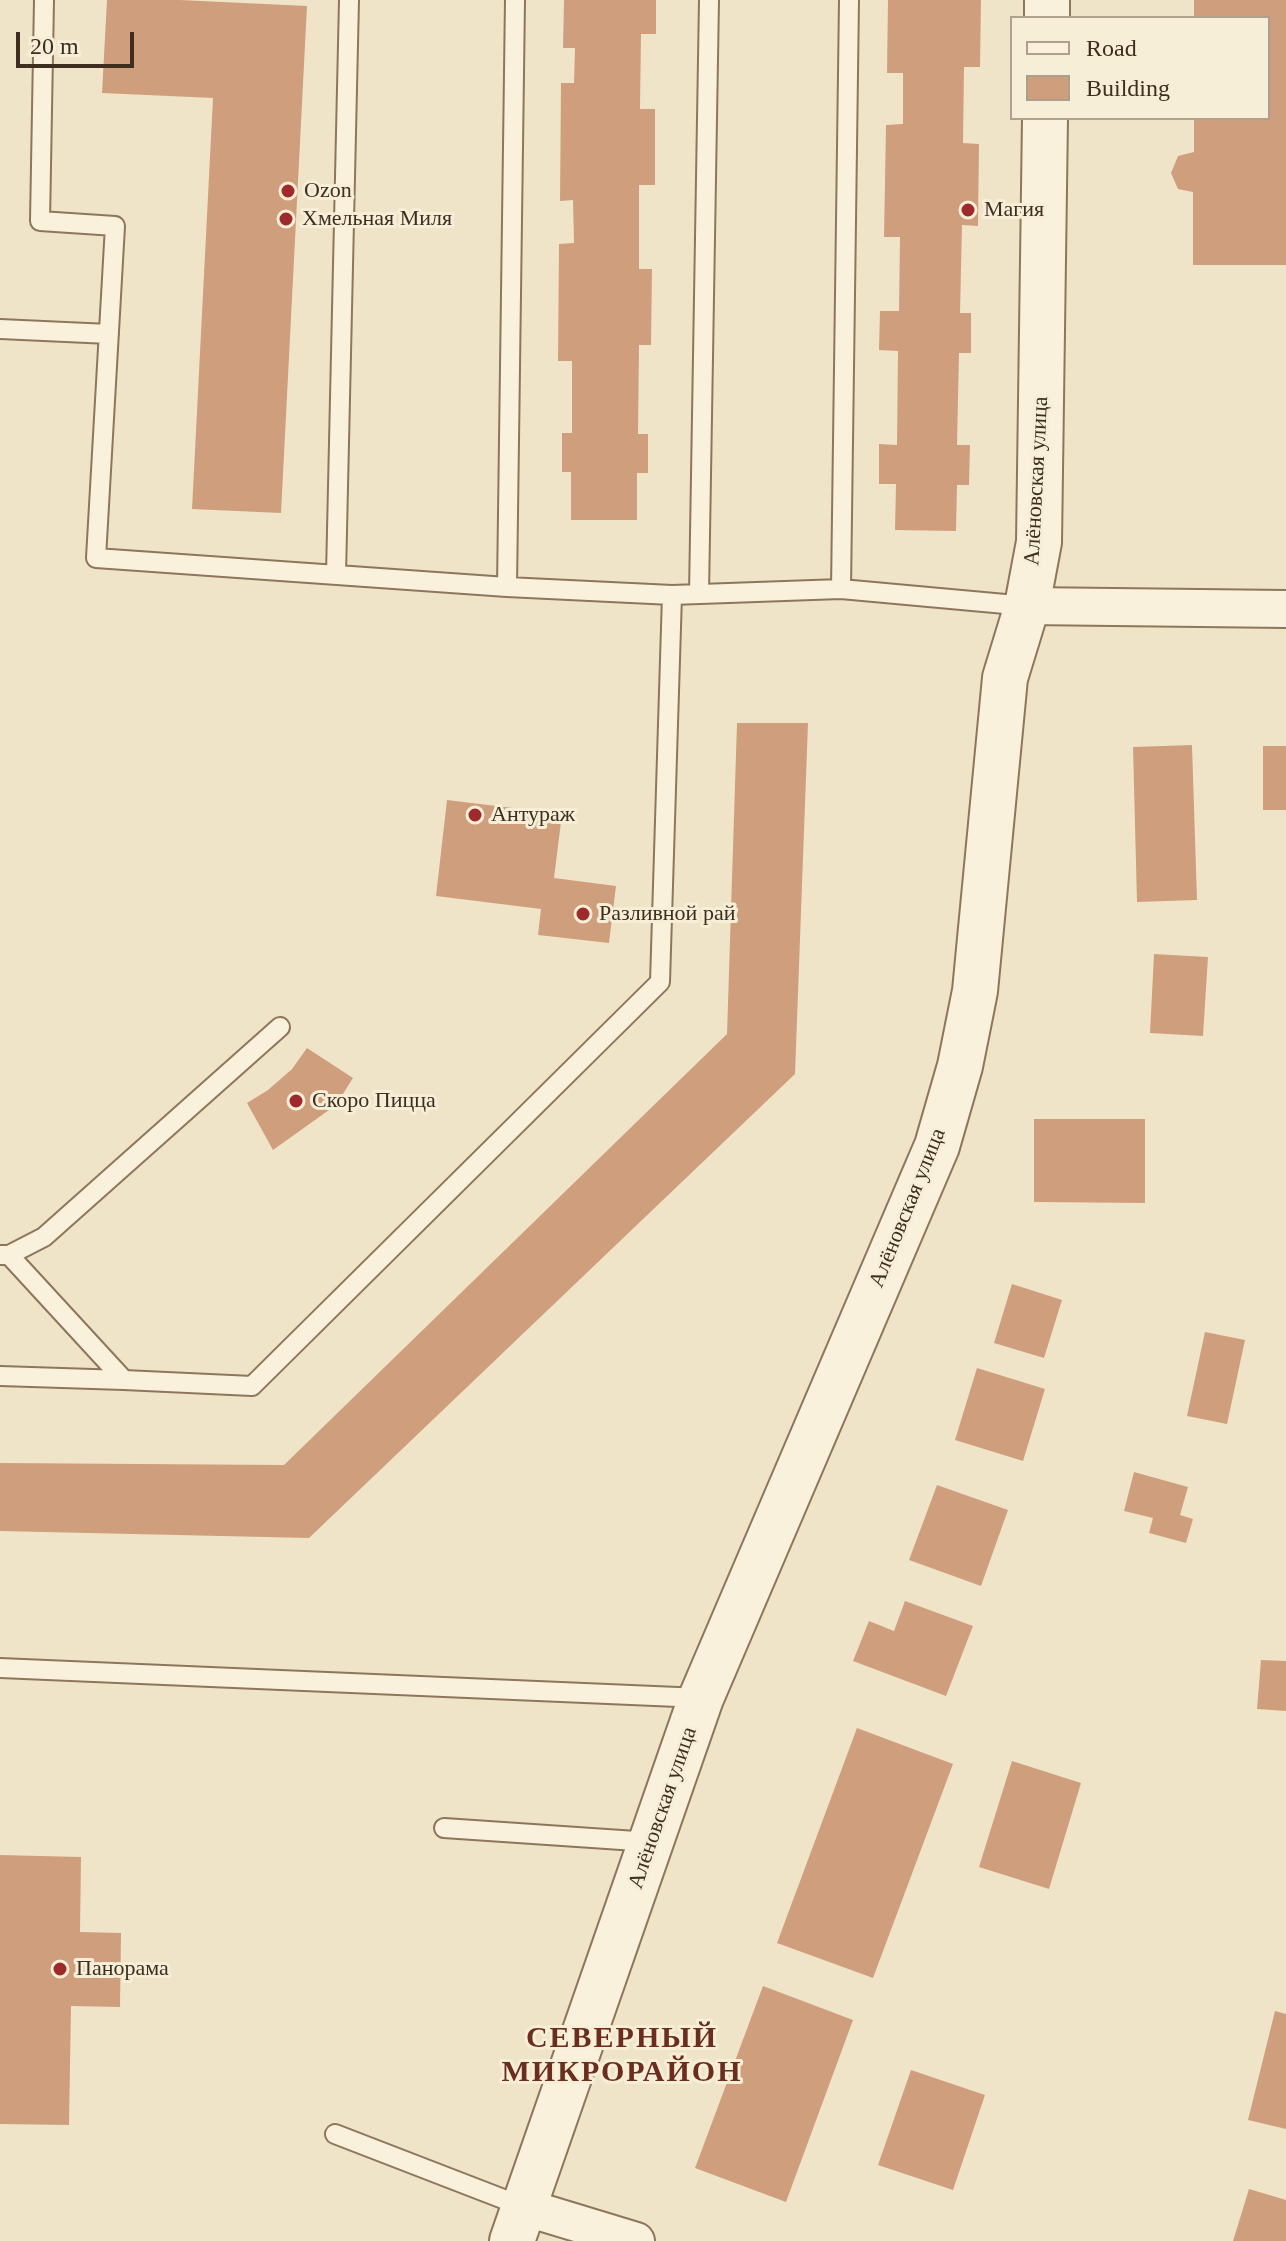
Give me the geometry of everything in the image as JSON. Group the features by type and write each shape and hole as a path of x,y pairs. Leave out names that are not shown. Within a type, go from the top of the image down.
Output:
{"street":[{"name":"Алёновская улица","path":"518,2224 701,1698 937,1146 960,1066 975,991 1005,678 1027,606 1039,542 1045,120"},
{"path":"1027,606 1286,609"},
{"path":"518,2224 636,2241"}],"lane":[{"path":"44,0 40,221 115,226 96,558 507,587 672,595 841,589 1027,606"},
{"path":"336,575 349,0"},
{"path":"507,587 515,0"},
{"path":"699,594 709,0"},
{"path":"841,589 849,0"},
{"path":"0,329 109,334"},
{"path":"0,1376 252,1386 660,982 672,595"},
{"path":"124,1380 5,1255 44,1237 280,1027"},
{"path":"0,1668 701,1698"},
{"path":"444,1828 651,1842"},
{"path":"335,2134 518,2224"}],"building":[{"path":"107,0 307,6 281,513 192,509 213,98 102,93"},
{"path":"564,0 656,0 656,34 641,34 640,109 655,109 655,185 639,185 639,269 652,269 651,345 639,345 638,434 648,434 648,473 637,473 637,520 571,520 571,472 562,472 562,433 572,433 572,361 558,361 559,244 574,243 573,200 560,201 561,83 574,83 575,48 563,48"},
{"path":"888,0 981,0 980,67 964,67 963,143 979,144 978,226 962,225 960,313 971,313 971,353 959,353 957,445 970,445 969,485 957,485 956,531 895,530 896,484 879,484 879,444 897,445 898,351 879,350 880,311 899,311 900,237 884,237 886,125 903,124 903,73 887,73"},
{"path":"1194,0 1286,0 1286,265 1193,265 1193,192 1178,189 1171,173 1178,156 1194,152 1194,120 1270,120 1270,16 1194,16"},
{"path":"737,723 808,723 795,1074 309,1538 0,1531 0,1463 284,1465 727,1034"},
{"path":"1192,745 1197,900 1137,902 1133,747"},
{"path":"1263,746 1286,746 1286,810 1263,810"},
{"path":"447,800 562,814 554,878 616,886 609,943 538,935 541,909 436,896"},
{"path":"1154,954 1208,957 1203,1036 1150,1033"},
{"path":"307,1048 353,1078 336,1105 273,1150 247,1103 292,1069"},
{"path":"1034,1119 1145,1119 1145,1203 1034,1202"},
{"path":"1012,1284 1062,1300 1044,1358 994,1343"},
{"path":"1205,1332 1245,1340 1227,1424 1187,1416"},
{"path":"977,1368 1045,1389 1023,1461 955,1440"},
{"path":"1134,1472 1188,1487 1180,1515 1193,1519 1186,1543 1149,1533 1153,1518 1124,1511"},
{"path":"937,1485 1008,1510 981,1586 909,1560"},
{"path":"905,1601 973,1626 946,1696 853,1661 869,1621 894,1631"},
{"path":"1261,1660 1286,1661 1286,1711 1257,1709"},
{"path":"857,1728 953,1764 873,1978 777,1943"},
{"path":"1012,1761 1081,1783 1049,1889 979,1867"},
{"name":"Панорама","path":"0,1855 81,1857 80,1932 121,1933 120,2007 71,2006 69,2125 0,2124"},
{"path":"763,1986 853,2020 786,2202 695,2168"},
{"path":"1275,2011 1286,2014 1286,2129 1248,2120"},
{"path":"911,2070 985,2095 953,2190 878,2165"},
{"path":"1249,2189 1286,2200 1286,2241 1233,2241"}],"place":[{"name":"Ozon","path":"288,191"},
{"name":"Магия","path":"968,210"},
{"name":"Хмельная Миля","path":"286,219"},
{"name":"Антураж","path":"475,815"},
{"name":"Разливной рай","path":"583,914"},
{"name":"Скоро Пицца","path":"296,1101"},
{"name":"Панорама","path":"60,1969"}],"district":[{"name":"СЕВЕРНЫЙ МИКРОРАЙОН","path":"622,2056"}]}
